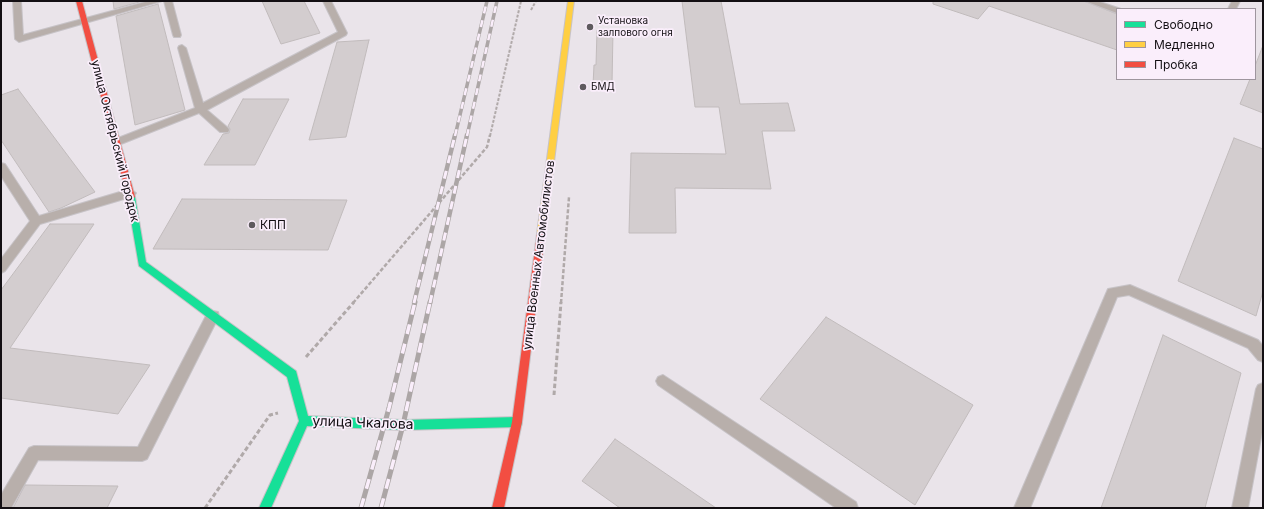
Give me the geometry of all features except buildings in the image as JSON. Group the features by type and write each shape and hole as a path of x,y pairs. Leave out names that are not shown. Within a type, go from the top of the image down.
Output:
{"street":[{"name":"улица Октябрьский Городок","path":"79,1 130,193 142,264 292,374"},
{"name":"улица Военных Автомобилистов","path":"498,508 517,422 571,1"},
{"path":"292,374 304,421"},
{"name":"улица Чкалова","path":"265,508 304,421 403,425 517,422"}],"lane":[{"path":"17,1 19,40 158,1"},
{"path":"168,1 177,35"},
{"path":"117,142 200,109 343,33 327,1"},
{"path":"1089,1 1116,10"},
{"path":"182,48 200,109 224,130"},
{"path":"1,167 36,221"},
{"path":"1,268 36,221 130,193"},
{"path":"1022,508 1112,294 1130,290 1252,344 1263,356"},
{"path":"2,508 34,453 142,454 213,316"},
{"path":"663,381 850,508"},
{"path":"1240,508 1263,389"}],"path":[{"path":"292,374 487,147 521,1"},
{"path":"531,10 536,1"},
{"path":"205,508 270,415 300,406"}],"railway":[{"path":"455,136 487,1"},
{"path":"467,136 497,1"},
{"path":"414,303 455,135"},
{"path":"430,303 467,135"},
{"path":"361,508 389,408 415,302"},
{"path":"381,508 403,425 430,302"}],"traffic: fast":[{"path":"131,197 142,264 292,374 304,421"},
{"path":"304,421 403,425 517,422"},
{"path":"265,508 304,421"}],"traffic: slow":[{"path":"541,234 571,1"}],"traffic: jam":[{"path":"79,1 131,197"},
{"path":"498,508 517,422 541,234"}],"place":[{"name":"Установка залпового огня","path":"590,27"},
{"name":"БМД","path":"583,87"},
{"name":"КПП","path":"252,225"}]}
